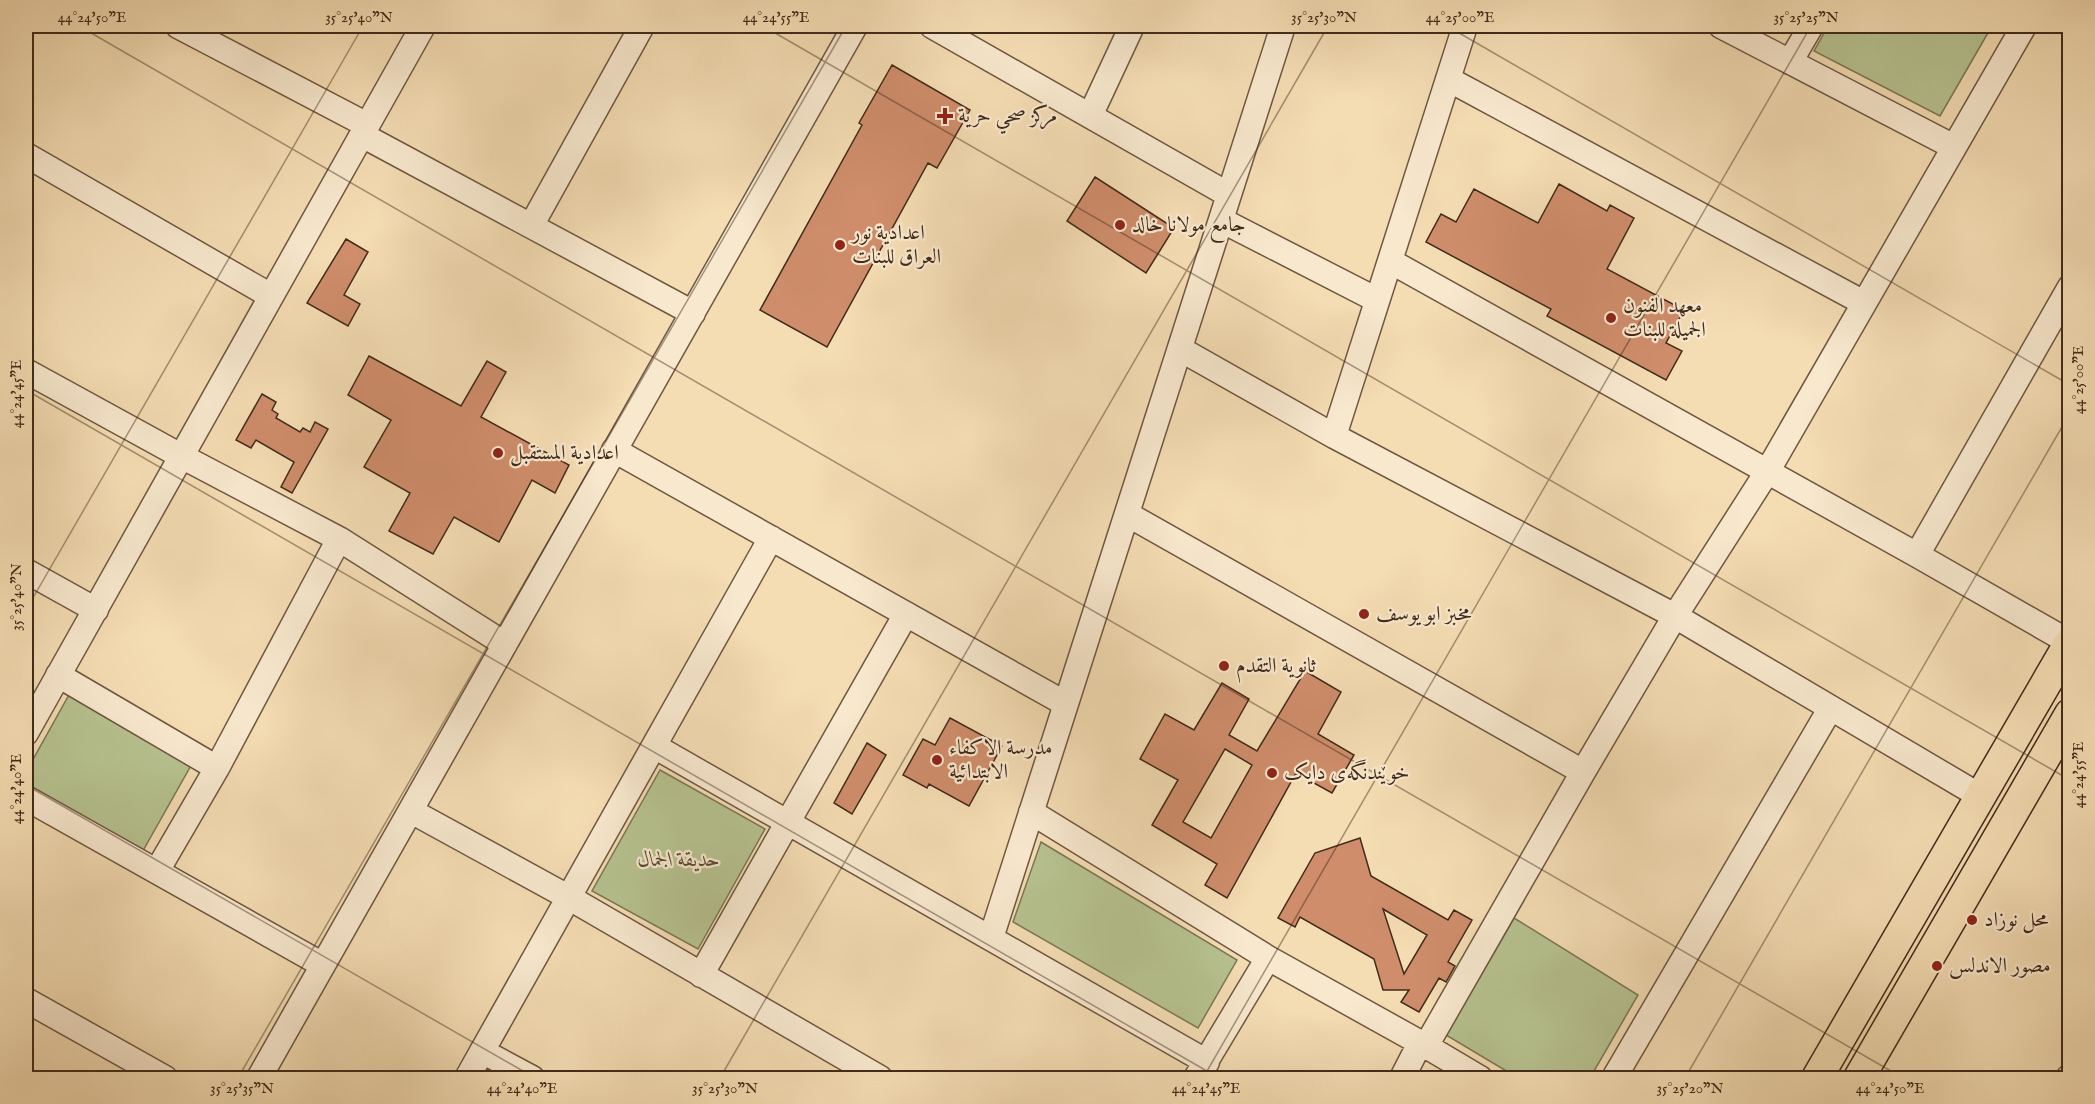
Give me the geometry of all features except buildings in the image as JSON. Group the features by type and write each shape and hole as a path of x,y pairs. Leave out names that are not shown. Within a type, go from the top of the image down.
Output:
{"main road":[{"path":"1817,1078 2069,642"},
{"path":"1859,1078 1916,977 2061,748 2070,714"},
{"path":"1884,960 1916,977"}],"street":[{"path":"178,26 531,226 693,312"},
{"path":"26,733 423,26"},
{"path":"531,226 642,26"},
{"path":"259,1078 855,26"},
{"path":"932,26 1229,195"},
{"path":"1090,116 1132,26"},
{"path":"991,938 1283,26"},
{"path":"1334,436 1465,26"},
{"path":"1721,26 1954,147"},
{"path":"1790,62 1811,26"},
{"path":"1402,1078 1675,616 1767,472 2024,26"},
{"path":"1448,79 1864,303"},
{"path":"26,155 271,296"},
{"path":"1221,220 1377,300"},
{"path":"1390,261 2069,642"},
{"path":"1917,555 2070,287"},
{"path":"1180,349 1334,436 1675,616 1980,796"},
{"path":"26,371 339,539 505,644"},
{"path":"614,450 1066,704"},
{"path":"1127,514 1583,772"},
{"path":"467,1078 771,538"},
{"path":"157,871 217,768 339,539"},
{"path":"26,571 96,610"},
{"path":"701,975 906,614"},
{"path":"58,675 217,768"},
{"path":"1614,1078 1830,709"},
{"path":"654,746 991,938 1202,1070 1268,958"},
{"path":"26,798 323,965"},
{"path":"411,811 568,897 880,1078"},
{"path":"1031,812 1268,958 1480,1078"},
{"path":"26,1000 165,1078"},
{"path":"482,1051 532,1078"}],"green space":[{"path":"1828,26 1992,26 1940,116 1814,51"},
{"path":"70,693 193,762 140,856 26,790 26,772"},
{"name":"حديقة الجمال","path":"660,770 765,829 698,949 592,891"},
{"path":"1041,842 1237,960 1198,1028 1013,922"},
{"path":"1514,918 1638,995 1590,1078 1518,1078 1446,1035"}],"place":[{"name":"مركز صحي حرية","path":"945,116"},
{"name":"جامع مولانا خالد","path":"1120,225"},
{"name":"اعدادية نور العراق للبنات","path":"840,245"},
{"name":"معهد الفنون الجميلة للبنات","path":"1611,318"},
{"name":"اعدادية المستقبل","path":"498,453"},
{"name":"مخبز ابو يوسف","path":"1364,614"},
{"name":"ثانوية التقدم","path":"1224,666"},
{"name":"مدرسة الاكفاء الابتدائية","path":"937,760"},
{"name":"خوێندنگەی دایک","path":"1272,773"},
{"name":"محل نوزاد","path":"1972,920"},
{"name":"مصور الاندلس","path":"1937,966"}]}
